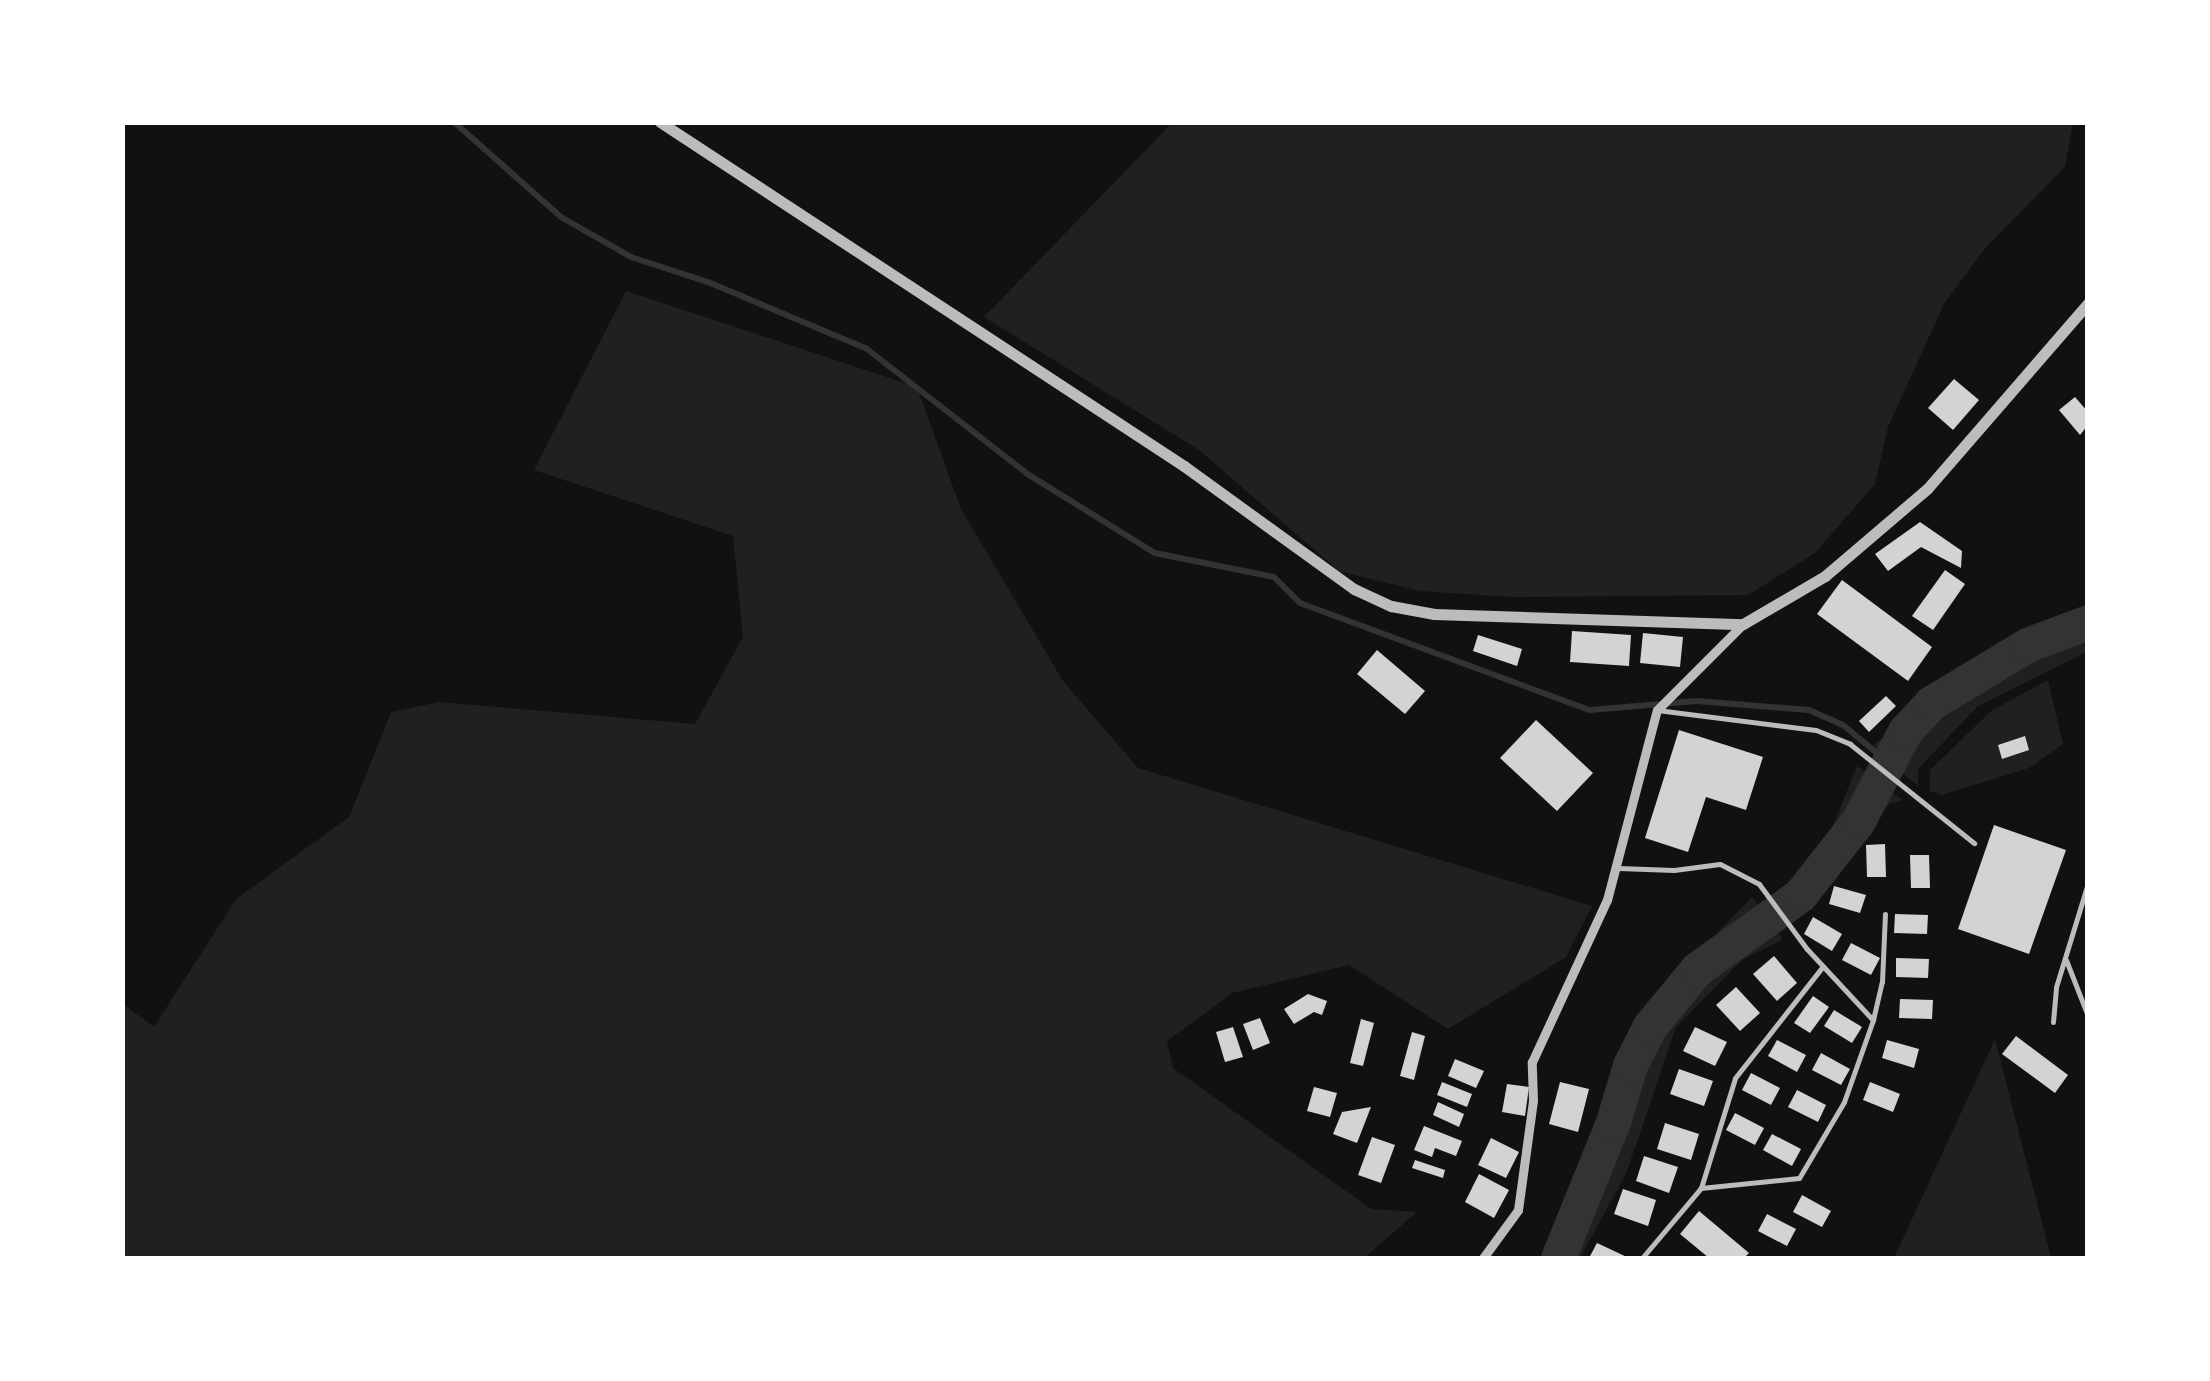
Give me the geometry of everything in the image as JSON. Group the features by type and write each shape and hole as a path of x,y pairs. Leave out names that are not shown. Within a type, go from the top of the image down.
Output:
{"street":[{"path":"660,122 1184,466 1372,598 1434,614 1743,624"},
{"path":"1483,1258 1518,1210 1534,1100 1532,1062 1618,868 1658,710 1743,624 1825,576 1927,489 2088,303"}],"lane":[{"path":"1658,710 1816,730 1850,744 1974,843"},
{"path":"1618,868 1674,870 1720,864 1759,884 1807,949 1872,1020"},
{"path":"2053,1022 2065,957 2088,884"},
{"path":"1702,1188 1800,1178 1844,1102 1872,1020 1882,982 1885,914"},
{"path":"2065,957 2088,1016"},
{"path":"1642,1258 1702,1188 1735,1078 1823,966"}],"shaded area":[{"path":"1173,122 2073,123 2065,167 1986,247 1944,304 1888,427 1875,484 1815,553 1748,595 1512,597 1420,591 1339,571 1199,450 984,317"},
{"path":"626,291 917,387 961,509 1063,681 1138,768 1592,906 1566,957 1448,1029 1349,965 1232,993 1167,1041 1173,1068 1371,1209 1417,1212 1364,1258 123,1258 123,1004 154,1027 236,899 349,817 391,712 439,702 695,724 743,637 733,536 534,470"},
{"path":"2087,618 2026,643 1929,701 1904,730 1888,759 1873,746 1928,698 2024,642"},
{"path":"2087,627 2087,652 1978,706 1918,769 1918,786 1891,763 1932,709 2028,650"},
{"path":"2048,680 2063,744 2029,768 1942,795 1930,791 1930,770 1991,711"},
{"path":"1857,766 1877,780 1856,820 1799,894 1785,903 1778,892 1802,876 1816,854 1833,826"},
{"path":"1879,783 1903,800 1890,803 1793,914 1788,906 1859,823"},
{"path":"1752,897 1766,915 1698,965 1646,1025 1627,1065 1612,1122 1576,1215 1554,1258 1609,1116 1614,1086 1647,1016 1686,965"},
{"path":"1772,918 1782,940 1742,960 1676,1027 1626,1174 1580,1258 1563,1258 1633,1067 1654,1025 1699,972"},
{"path":"1995,1039 2051,1258 1894,1258"}],"building":[{"path":"1954,379 1979,400 1953,430 1928,408"},
{"path":"2075,397 2088,412 2088,425 2080,435 2059,410"},
{"path":"1920,522 1962,551 1961,568 1921,547 1888,571 1875,554"},
{"path":"1945,570 1965,584 1933,630 1912,616"},
{"path":"1842,580 1932,647 1908,681 1817,614"},
{"path":"1572,631 1631,635 1629,666 1570,662"},
{"path":"1643,633 1683,637 1680,667 1640,663"},
{"path":"1478,635 1522,649 1517,666 1473,651"},
{"path":"1377,650 1425,691 1405,714 1357,674"},
{"path":"1886,696 1896,706 1869,732 1859,721"},
{"path":"1536,720 1593,773 1557,811 1500,758"},
{"path":"1679,730 1763,757 1746,810 1706,797 1688,852 1645,838"},
{"path":"2025,736 2029,750 2002,759 1998,745"},
{"path":"1994,825 2066,850 2029,954 1958,929"},
{"path":"1885,844 1886,877 1867,877 1866,845"},
{"path":"1910,855 1929,855 1930,888 1911,888"},
{"path":"1834,886 1866,895 1860,913 1829,904"},
{"path":"1895,914 1928,915 1927,934 1894,933"},
{"path":"1813,917 1842,934 1832,951 1804,934"},
{"path":"1851,943 1880,958 1871,975 1842,960"},
{"path":"1774,956 1797,983 1777,1001 1753,974"},
{"path":"1896,958 1929,959 1928,978 1896,977"},
{"path":"1736,987 1760,1013 1740,1031 1716,1005"},
{"path":"1308,994 1327,1001 1322,1015 1314,1012 1294,1024 1284,1009"},
{"path":"1813,996 1829,1007 1810,1033 1794,1023"},
{"path":"1900,999 1933,1000 1932,1019 1899,1018"},
{"path":"1834,1010 1862,1027 1852,1043 1824,1026"},
{"path":"1260,1018 1270,1043 1253,1050 1243,1024"},
{"path":"1361,1019 1374,1023 1363,1066 1350,1063"},
{"path":"1233,1027 1243,1057 1225,1062 1216,1032"},
{"path":"1695,1027 1727,1042 1715,1066 1683,1051"},
{"path":"1412,1032 1425,1036 1414,1080 1400,1076"},
{"path":"2016,1036 2068,1075 2055,1093 2002,1054"},
{"path":"1777,1040 1806,1055 1797,1072 1768,1056"},
{"path":"1887,1040 1919,1049 1914,1068 1882,1058"},
{"path":"1821,1053 1850,1069 1841,1085 1812,1070"},
{"path":"1455,1059 1484,1071 1476,1088 1448,1076"},
{"path":"1679,1069 1713,1081 1704,1106 1670,1094"},
{"path":"1751,1073 1780,1088 1771,1105 1742,1090"},
{"path":"1442,1082 1472,1094 1467,1107 1437,1095"},
{"path":"1560,1082 1589,1089 1578,1132 1549,1124"},
{"path":"1870,1082 1900,1094 1893,1112 1863,1100"},
{"path":"1507,1084 1529,1087 1525,1116 1502,1112"},
{"path":"1314,1087 1337,1093 1330,1117 1307,1111"},
{"path":"1797,1090 1826,1105 1818,1122 1788,1107"},
{"path":"1438,1102 1464,1114 1459,1127 1433,1115"},
{"path":"1371,1107 1357,1143 1333,1134 1342,1112"},
{"path":"1735,1113 1764,1128 1755,1145 1726,1130"},
{"path":"1665,1123 1699,1134 1691,1160 1657,1149"},
{"path":"1424,1126 1462,1141 1456,1156 1435,1148 1432,1157 1414,1150"},
{"path":"1772,1134 1801,1149 1792,1166 1763,1150"},
{"path":"1372,1137 1395,1145 1381,1183 1358,1175"},
{"path":"1491,1138 1519,1152 1506,1178 1478,1165"},
{"path":"1644,1156 1678,1167 1669,1193 1636,1181"},
{"path":"1415,1160 1445,1170 1443,1178 1412,1168"},
{"path":"1479,1174 1509,1190 1494,1218 1465,1202"},
{"path":"1623,1189 1656,1200 1648,1226 1614,1214"},
{"path":"1802,1195 1831,1211 1822,1227 1793,1212"},
{"path":"1699,1211 1749,1253 1744,1258 1709,1258 1680,1234"},
{"path":"1767,1214 1796,1229 1787,1246 1758,1231"},
{"path":"1597,1243 1629,1258 1589,1258"}],"waterway":[{"path":"454,122 561,217 631,257 708,282 867,349 1029,475 1155,553 1274,577 1300,603 1590,710 1697,701 1809,710 1843,725 1889,763"},
{"path":"1558,1258 1613,1122 1630,1065 1650,1026 1697,969 1800,895 1858,821 1905,731 1931,703 2027,645 2088,622"}]}
